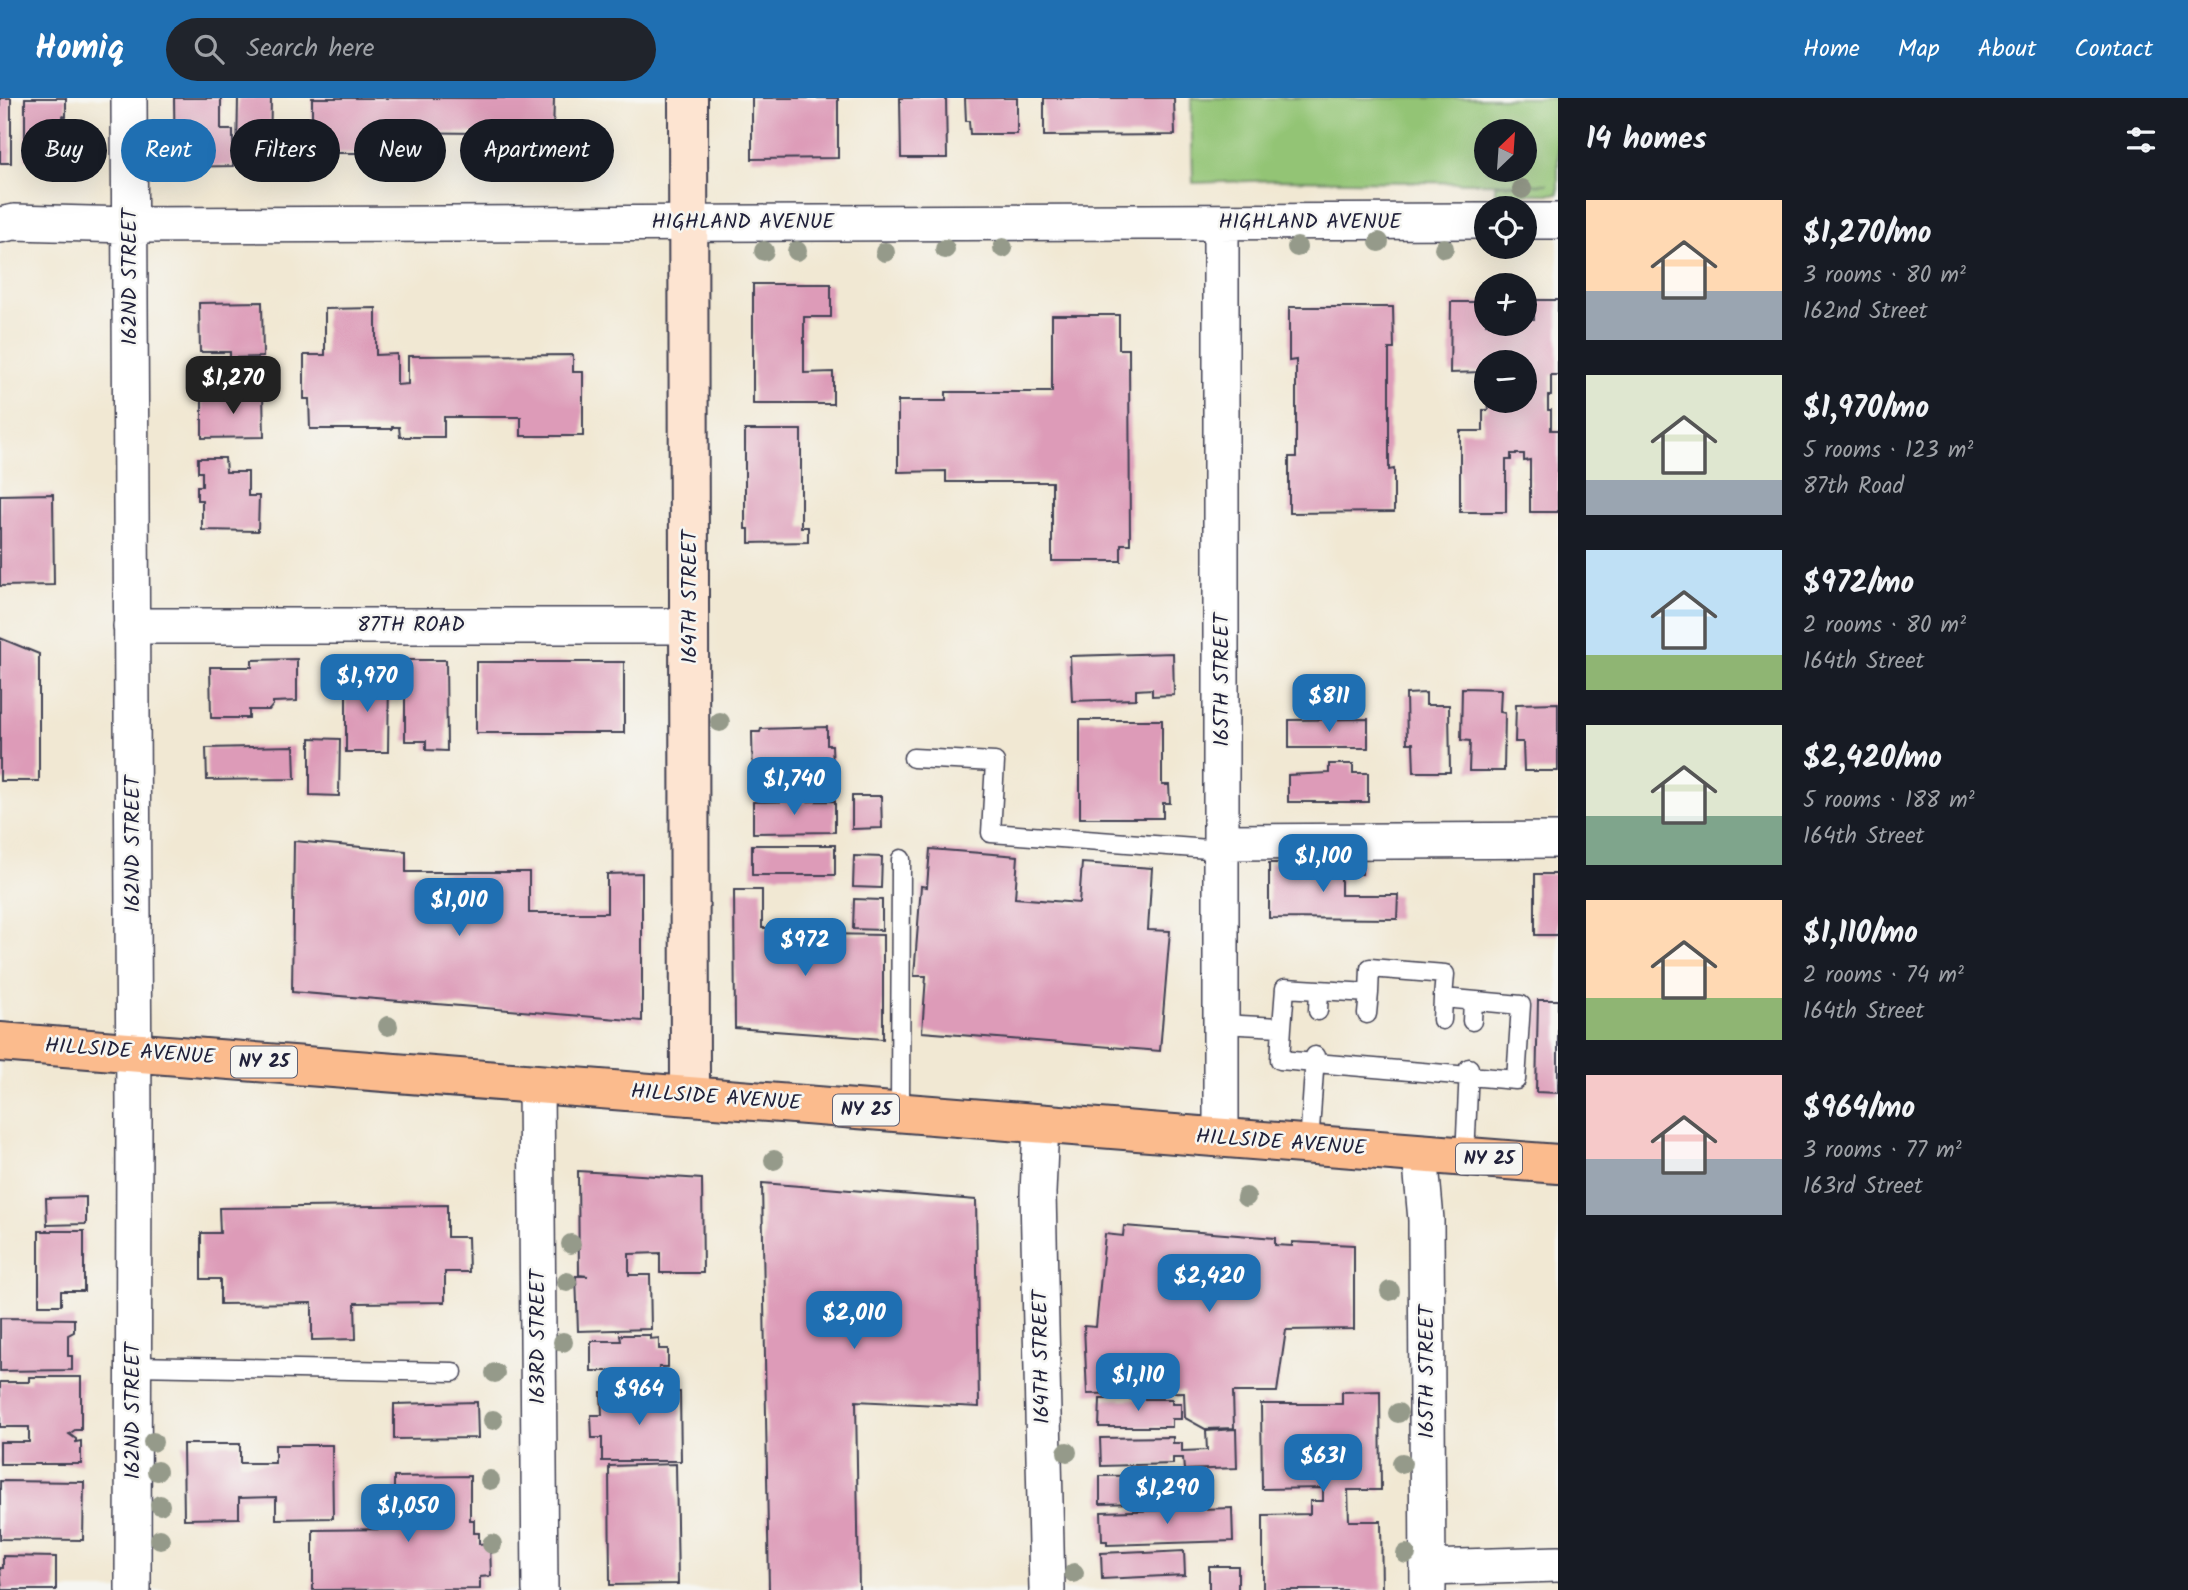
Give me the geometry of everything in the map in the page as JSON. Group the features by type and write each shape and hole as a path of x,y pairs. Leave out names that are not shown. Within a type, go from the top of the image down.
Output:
{"main road":[{"name":"HILLSIDE AVENUE","path":"0,1042 1558,1164"}],"street":[{"name":"162ND STREET","path":"129,98 134,1052 133,1590"},
{"name":"164TH STREET","path":"688,98 690,1096"},
{"name":"HIGHLAND AVENUE","path":"0,225 26,222 130,225 1474,221"},
{"path":"1537,221 1558,221"},
{"name":"165TH STREET","path":"1221,222 1221,1138"},
{"name":"87TH ROAD","path":"131,626 690,626"},
{"path":"1222,846 1558,840"},
{"name":"163RD STREET","path":"536,1084 540,1590"},
{"name":"164TH STREET","path":"1041,1124 1038,1193 1047,1590"},
{"name":"165TH STREET","path":"1420,1153 1426,1220 1428,1579"},
{"path":"1428,1579 1558,1564"}],"lane":[{"path":"913,758 995,762 991,833 1222,846"},
{"path":"900,1112 901,859"},
{"path":"1367,1014 1370,968 1445,974 1442,1020"},
{"path":"1369,993 1285,988 1280,1060 1315,1060 1468,1072 1516,1080 1521,1005 1444,999"},
{"path":"1318,1011 1319,990"},
{"path":"1472,1021 1473,1001"},
{"path":"1221,1024 1282,1027"},
{"path":"1310,1145 1315,1060"},
{"path":"1465,1157 1468,1072"},
{"path":"134,1366 453,1372"}],"green space":[{"path":"1191,98 1558,98 1558,194 1495,194 1495,185 1548,184 1279,180 1193,183"}],"building":[{"path":"0,98 11,98 11,163 0,163"},
{"path":"25,98 66,98 66,117 63,116 63,119 25,119"},
{"path":"174,98 221,98 221,130 230,130 230,166 216,166 216,119 174,119"},
{"path":"238,98 271,98 271,119 238,119"},
{"path":"312,98 554,98 553,119 460,119 460,133 446,133 446,119 354,119 354,153 340,153 340,119 312,119"},
{"path":"752,98 838,98 838,158 752,159"},
{"path":"900,98 946,98 947,158 901,158"},
{"path":"965,98 1017,98 1017,134 970,134 969,121 966,121"},
{"path":"1044,98 1174,98 1175,135 1044,136"},
{"path":"753,284 831,284 831,317 804,317 804,373 833,372 833,404 753,404"},
{"path":"1537,300 1558,300 1558,375 1551,375 1548,410 1551,410 1551,430 1558,430 1558,512 1530,512 1530,460 1524,461 1524,454 1511,454 1511,460 1506,460 1506,512 1460,512 1460,431 1483,431 1483,413 1537,413 1537,350 1474,350 1474,372 1450,373 1451,302 1474,302 1474,336 1537,336"},
{"path":"262,302 263,357 230,358 230,352 200,352 199,303"},
{"path":"1289,307 1393,307 1394,349 1389,349 1389,470 1394,469 1394,512 1289,513 1289,457 1296,457 1296,360 1289,361"},
{"path":"376,308 376,355 397,354 397,385 408,384 408,356 573,355 573,372 583,372 583,436 521,436 521,417 444,417 444,437 400,437 399,427 310,429 309,399 304,399 304,355 325,355 325,309"},
{"path":"1052,315 1119,315 1119,349 1129,349 1130,544 1121,544 1121,561 1052,561 1052,482 946,482 946,471 898,472 898,401 946,401 946,392 1052,392"},
{"path":"202,394 263,394 264,437 202,438"},
{"path":"745,430 801,430 801,527 808,527 808,542 749,543 749,529 745,529"},
{"path":"198,458 225,458 226,472 248,472 248,496 259,496 258,531 202,530 202,500 197,500 197,486 202,486"},
{"path":"53,494 54,585 0,586 0,495"},
{"path":"0,638 39,654 39,781 0,781"},
{"path":"1173,653 1174,695 1152,696 1152,689 1136,690 1136,699 1072,701 1070,656"},
{"path":"297,659 297,701 273,702 269,710 249,710 249,718 211,718 210,667 252,667 252,660"},
{"path":"405,660 446,660 447,751 426,750 426,741 405,741"},
{"path":"476,662 624,662 624,733 476,733"},
{"path":"346,677 389,677 388,752 346,752"},
{"path":"1462,688 1501,689 1500,712 1505,713 1504,771 1469,771 1470,741 1461,740"},
{"path":"1426,693 1426,705 1449,705 1450,772 1414,772 1413,743 1407,743 1406,694"},
{"path":"1558,703 1558,771 1524,771 1523,742 1515,742 1516,704"},
{"path":"1368,719 1368,748 1289,748 1289,720"},
{"path":"1080,720 1162,720 1162,785 1169,785 1170,803 1163,803 1163,818 1080,818"},
{"path":"827,727 827,745 832,745 833,771 827,771 827,784 753,783 752,732 760,732 761,729"},
{"path":"310,738 340,739 339,796 310,795"},
{"path":"294,746 295,779 207,780 206,748"},
{"path":"1329,764 1353,764 1353,773 1368,773 1368,802 1288,802 1288,775 1329,773"},
{"path":"852,796 881,796 882,828 852,829"},
{"path":"835,801 835,832 753,833 753,802"},
{"path":"294,841 406,851 406,872 529,872 529,913 607,913 607,874 642,873 642,1021 292,992"},
{"path":"752,845 835,845 835,875 752,875"},
{"path":"930,849 1018,856 1015,898 1079,903 1082,863 1152,868 1148,930 1170,931 1160,1051 922,1032 926,976 914,976 921,886 927,887"},
{"path":"854,856 882,857 881,888 853,887"},
{"path":"1269,863 1362,863 1362,874 1341,874 1341,895 1398,895 1397,919 1269,918"},
{"path":"1535,874 1558,874 1558,935 1535,935"},
{"path":"734,890 762,890 762,928 793,928 793,932 823,934 883,935 883,1039 735,1028"},
{"path":"854,899 882,900 882,930 853,929"},
{"path":"1538,1000 1558,1000 1558,1093 1536,1092"},
{"path":"578,1171 702,1179 703,1273 660,1273 660,1253 629,1254 629,1275 650,1275 651,1329 578,1331 576,1276 588,1276 579,1275"},
{"path":"762,1183 976,1200 979,1407 856,1401 859,1590 769,1590"},
{"path":"86,1197 86,1224 47,1225 46,1198"},
{"path":"447,1205 447,1237 468,1237 469,1272 445,1272 445,1302 355,1303 356,1339 312,1340 312,1303 220,1304 220,1279 201,1279 201,1233 220,1233 219,1208"},
{"path":"1124,1226 1275,1238 1275,1245 1292,1246 1292,1242 1354,1245 1354,1329 1286,1330 1277,1392 1233,1392 1234,1428 1205,1429 1185,1418 1184,1392 1087,1394 1084,1326 1096,1327 1105,1234 1123,1236"},
{"path":"39,1231 84,1231 84,1291 61,1291 61,1305 39,1305"},
{"path":"0,1318 74,1319 74,1332 68,1335 68,1356 72,1356 72,1370 0,1371"},
{"path":"620,1335 650,1335 650,1339 659,1338 659,1349 668,1349 668,1367 659,1367 659,1371 591,1371 591,1341 621,1341"},
{"path":"29,1377 81,1377 81,1430 69,1434 76,1442 81,1441 81,1464 0,1464 0,1442 29,1442 29,1427 0,1427 0,1382 29,1382"},
{"path":"1380,1391 1381,1490 1348,1490 1349,1521 1381,1521 1382,1590 1263,1590 1263,1515 1310,1514 1310,1501 1323,1501 1323,1488 1262,1489 1261,1404 1342,1404 1342,1392"},
{"path":"601,1392 680,1392 681,1461 602,1461 602,1438 592,1438 591,1415 602,1415"},
{"path":"1100,1399 1172,1399 1172,1404 1181,1404 1181,1419 1172,1419 1172,1427 1099,1427"},
{"path":"477,1402 478,1438 394,1439 394,1404"},
{"path":"1236,1429 1237,1468 1184,1470 1183,1458 1173,1458 1173,1464 1101,1466 1100,1438 1173,1437 1173,1443 1182,1443 1182,1451 1207,1450 1206,1431"},
{"path":"183,1444 240,1444 240,1463 275,1463 275,1445 332,1445 333,1518 276,1519 276,1497 239,1498 239,1518 184,1519"},
{"path":"676,1464 678,1584 610,1585 609,1466"},
{"path":"1185,1475 1185,1494 1175,1494 1175,1502 1100,1504 1100,1476"},
{"path":"470,1476 470,1520 474,1520 474,1533 479,1533 479,1544 490,1543 491,1576 480,1577 480,1589 313,1590 313,1530 394,1529 394,1477"},
{"path":"0,1481 84,1482 83,1540 0,1539"},
{"path":"1232,1508 1233,1541 1107,1545 1107,1541 1102,1541 1101,1512"},
{"path":"1184,1551 1185,1575 1102,1579 1101,1553"},
{"path":"3,1556 56,1557 56,1590 2,1590 0,1568 3,1568"},
{"path":"1209,1566 1238,1566 1238,1590 1209,1590"}]}
